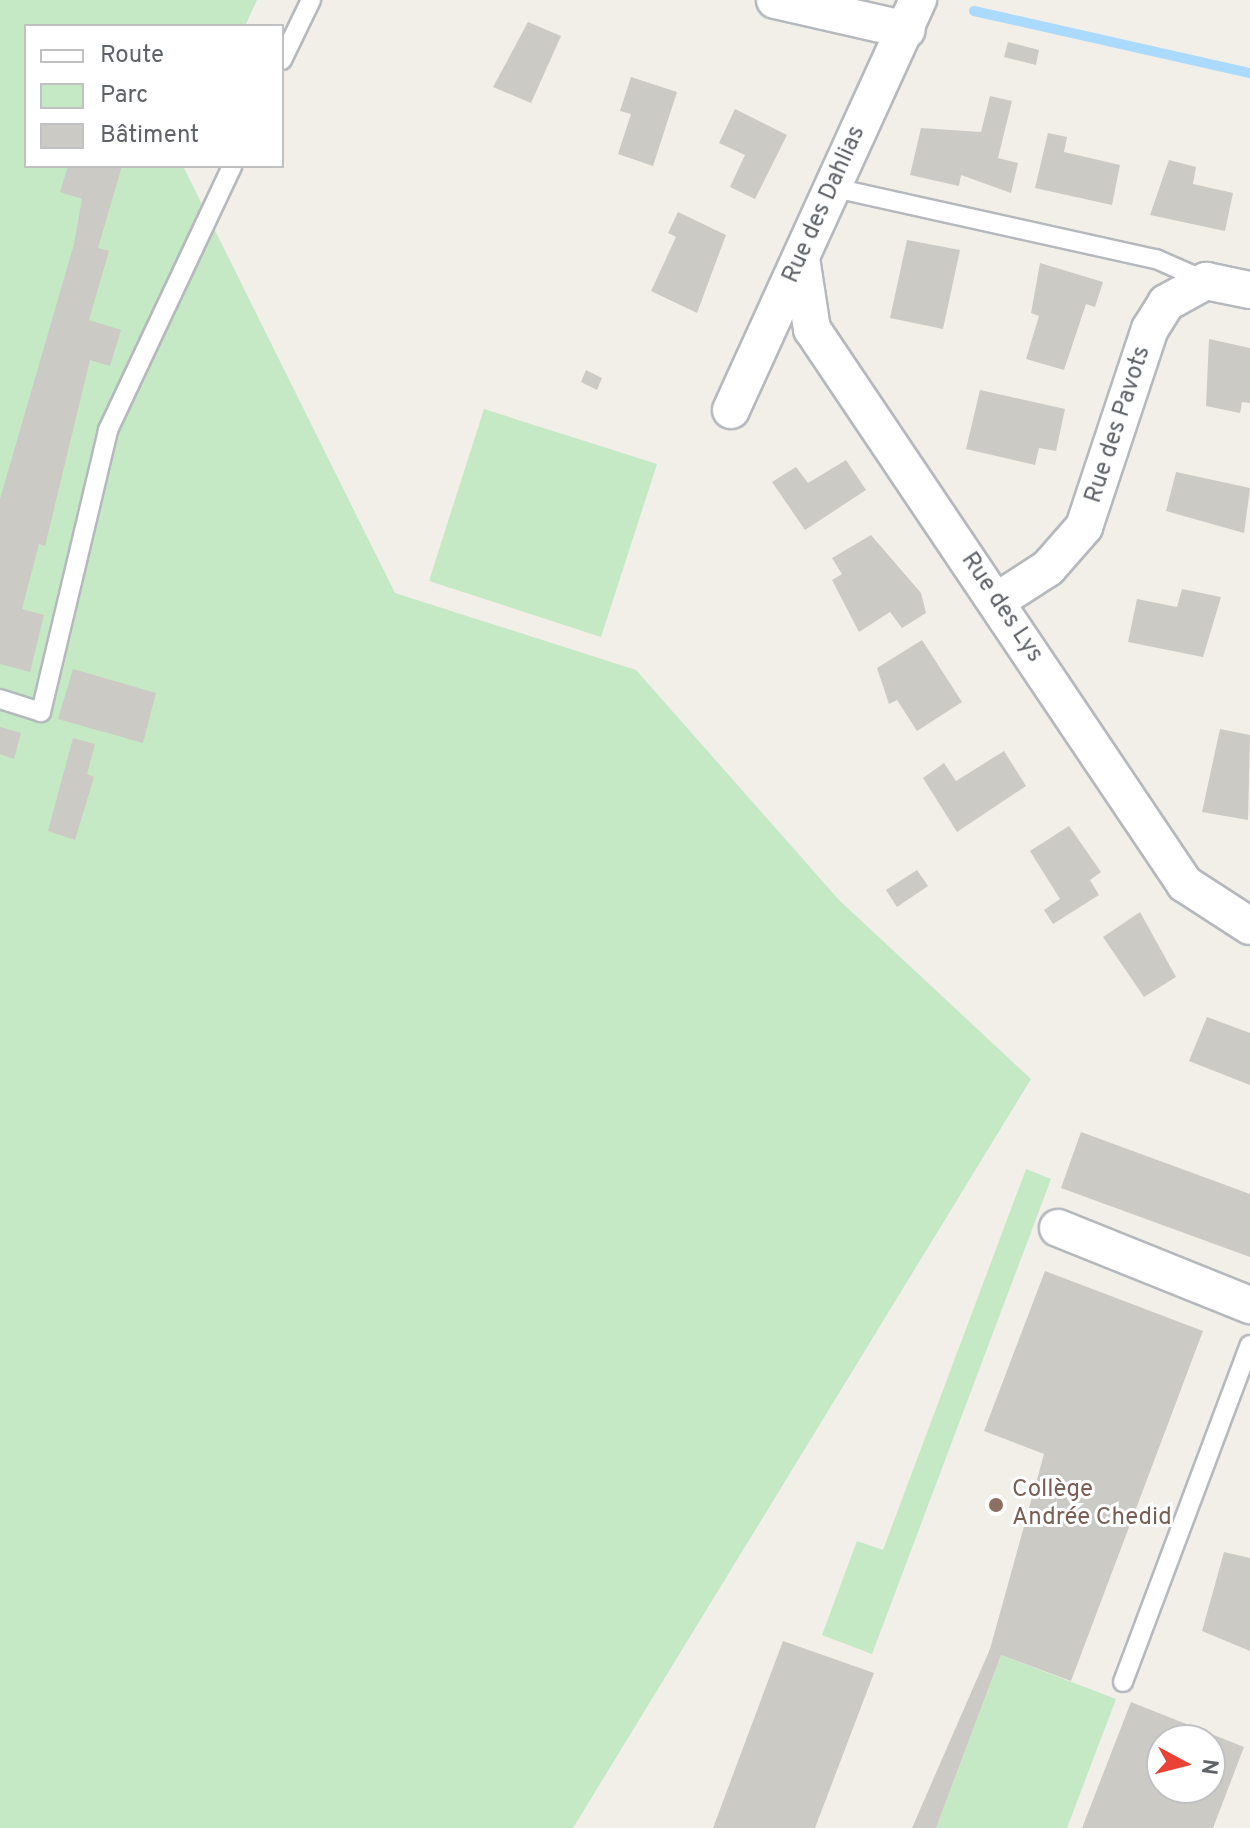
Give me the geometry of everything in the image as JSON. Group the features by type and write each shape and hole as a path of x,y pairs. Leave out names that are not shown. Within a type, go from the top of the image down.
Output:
{"street":[{"path":"775,0 913,15"},
{"name":"Rue des Dahlias","path":"731,410 830,187 913,15"},
{"name":"Rue des Lys","path":"801,258 812,329 1185,884 1250,926"},
{"path":"1206,281 1250,290"},
{"name":"Rue des Pavots","path":"997,601 1048,568 1084,527 1150,329 1166,303 1206,281"},
{"path":"1058,1228 1250,1305"}],"lane":[{"path":"284,56 311,0"},
{"path":"0,699 41,712 108,430 231,168"},
{"path":"830,187 1156,259 1206,281"},
{"path":"1123,1682 1250,1345"}],"green space":[{"path":"0,0 257,0 246,24 24,24 24,168 184,168 395,593 636,670 839,900 1031,1079 573,1828 0,1828"},
{"path":"484,409 657,464 601,637 429,581"},
{"path":"1026,1169 1051,1179 872,1654 822,1635 857,1541 883,1550"},
{"path":"1001,1655 1116,1699 1067,1828 936,1828"}],"building":[{"path":"528,22 561,36 531,103 493,87"},
{"path":"1008,42 1039,50 1036,65 1004,57"},
{"path":"631,77 677,92 653,166 618,154 631,114 620,111"},
{"path":"990,96 1012,101 998,158 1018,163 1011,193 961,175 959,186 910,175 921,128 981,132"},
{"path":"735,109 787,135 755,199 730,187 745,155 719,143"},
{"path":"1048,133 1067,137 1064,152 1120,165 1112,205 1035,188"},
{"path":"1169,160 1196,167 1193,184 1233,193 1225,231 1150,215"},
{"path":"67,168 121,168 98,248 109,251 89,320 121,330 110,366 90,360 45,546 39,544 22,609 44,615 30,672 0,664 0,499 74,244 82,199 60,192"},
{"path":"678,212 726,235 697,313 651,291 676,237 668,233"},
{"path":"907,240 960,250 943,329 890,318"},
{"path":"1040,263 1103,282 1095,307 1086,304 1064,370 1026,359 1039,316 1031,313"},
{"path":"1209,339 1250,348 1250,403 1242,402 1240,413 1206,406"},
{"path":"586,370 602,378 597,390 581,382"},
{"path":"980,390 1065,409 1056,451 1039,448 1035,465 966,449"},
{"path":"846,460 866,490 805,530 772,482 796,467 808,483"},
{"path":"1176,472 1250,488 1244,533 1166,511"},
{"path":"871,535 921,593 926,613 902,628 890,612 859,632 832,580 842,574 832,558"},
{"path":"1182,589 1221,597 1203,657 1128,642 1137,599 1177,607"},
{"path":"922,640 962,702 917,731 897,700 889,704 877,668"},
{"path":"73,669 156,693 143,743 58,719"},
{"path":"0,727 21,733 14,759 0,754"},
{"path":"1220,729 1250,735 1248,820 1202,812"},
{"path":"73,738 95,744 87,774 94,777 75,840 48,831"},
{"path":"1004,751 1026,786 957,832 923,778 944,763 956,781"},
{"path":"1069,826 1101,872 1090,880 1099,895 1053,924 1044,910 1060,899 1030,851"},
{"path":"917,870 928,886 897,907 886,890"},
{"path":"1140,912 1176,977 1144,997 1103,937"},
{"path":"1207,1017 1250,1033 1250,1085 1189,1061"},
{"path":"1081,1132 1250,1194 1250,1257 1061,1188"},
{"path":"1045,1271 1203,1331 1071,1681 1001,1655 936,1828 912,1828 990,1649 1044,1454 984,1431"},
{"path":"1224,1552 1250,1558 1250,1651 1202,1631"},
{"path":"783,1641 874,1673 815,1828 713,1828"},
{"path":"1131,1702 1186,1724 1146,1724 1146,1804 1222,1804 1213,1828 1082,1828"},
{"path":"1226,1740 1244,1747 1226,1794"}],"waterway":[{"path":"974,11 1250,73"}],"place":[{"name":"Collège Andrée Chedid","path":"996,1505"}]}
